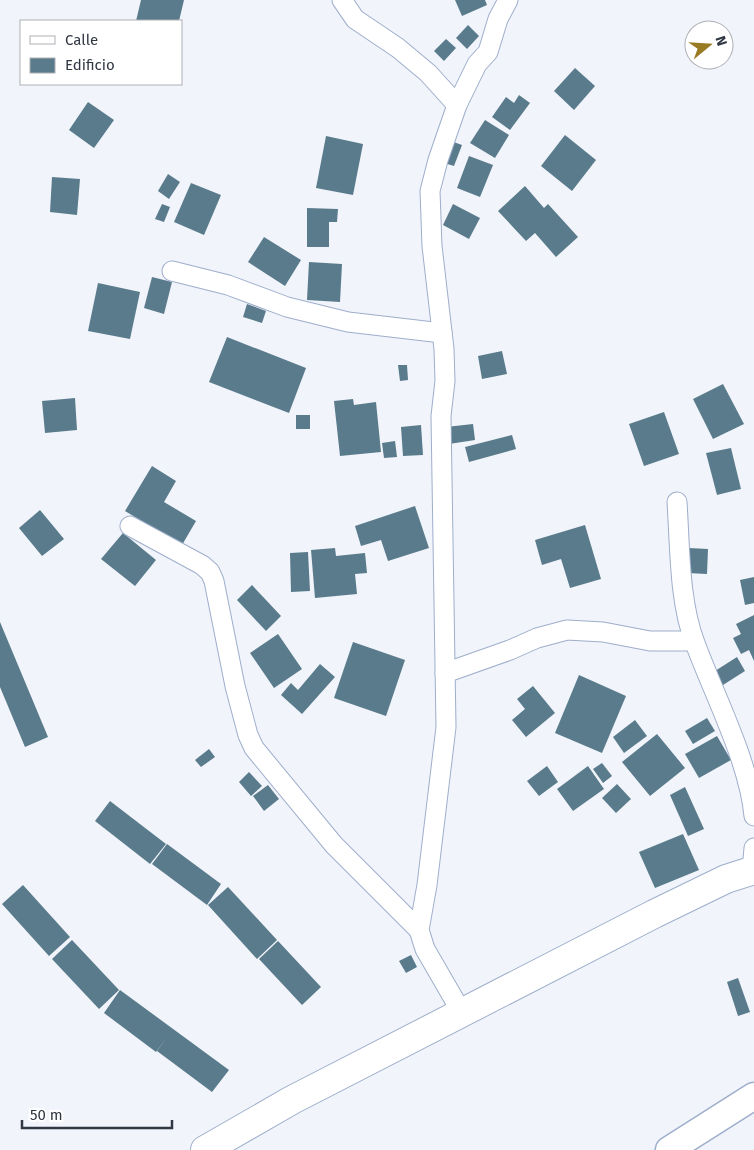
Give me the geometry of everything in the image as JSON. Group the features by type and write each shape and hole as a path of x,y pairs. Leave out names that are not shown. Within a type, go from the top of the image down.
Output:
{"main road":[{"path":"205,1150 292,1100 708,888 753,863"},
{"path":"669,1150 754,1096"}],"street":[{"path":"342,0 355,19 398,48 428,73 457,105"},
{"path":"419,930 427,885 446,727 446,568 441,416 445,381 442,333 432,246 430,191 438,160 457,105 477,64 488,52 498,19 508,0"},
{"path":"172,271 228,285 287,307 348,322 442,333"},
{"path":"677,502 686,602 694,641 747,781 754,816"},
{"path":"130,526 202,565 210,572 218,593 244,721 254,748 334,845 419,930 425,949 462,1013"},
{"path":"445,673 510,650 537,638 567,630 603,632 650,642 694,641"}],"building":[{"path":"141,0 184,0 179,20 136,20"},
{"path":"455,0 485,0 487,5 462,16"},
{"path":"468,25 479,36 467,49 456,38"},
{"path":"446,39 456,48 444,61 434,51"},
{"path":"575,68 595,86 574,110 554,91"},
{"path":"519,95 530,103 510,130 492,117 506,97 514,103"},
{"path":"88,102 114,120 94,148 69,130"},
{"path":"485,120 509,135 495,158 470,143"},
{"path":"565,135 596,160 572,191 541,166"},
{"path":"326,136 363,144 353,195 316,188"},
{"path":"448,140 462,145 454,166 441,162"},
{"path":"469,156 493,165 480,197 457,188"},
{"path":"168,174 180,182 169,199 158,191"},
{"path":"52,177 80,179 77,215 50,212"},
{"path":"191,183 221,195 204,235 174,222"},
{"path":"525,186 544,208 548,204 578,237 556,257 535,233 526,241 498,211"},
{"path":"162,204 170,207 164,222 155,219"},
{"path":"453,204 480,218 469,239 443,225"},
{"path":"307,208 338,209 337,222 329,222 329,247 307,247"},
{"path":"264,237 301,260 285,286 248,262"},
{"path":"309,262 342,264 340,302 307,300"},
{"path":"152,277 172,282 164,314 144,308"},
{"path":"98,283 140,292 130,339 88,331"},
{"path":"247,304 266,311 262,323 243,317"},
{"path":"227,337 306,368 289,413 209,382"},
{"path":"502,351 507,374 482,379 478,356"},
{"path":"398,365 407,365 408,380 400,381"},
{"path":"723,384 744,424 713,439 693,399"},
{"path":"75,398 77,430 45,433 42,401"},
{"path":"353,399 354,405 376,402 381,452 340,456 334,401"},
{"path":"664,412 679,454 644,466 629,424"},
{"path":"296,415 310,415 310,429 296,429"},
{"path":"473,424 475,440 449,444 446,427"},
{"path":"421,425 423,455 403,456 401,427"},
{"path":"512,435 516,449 469,462 465,447"},
{"path":"395,441 397,457 384,458 382,443"},
{"path":"731,448 741,489 717,495 706,453"},
{"path":"152,466 176,481 164,502 196,521 182,545 125,511"},
{"path":"415,506 429,548 388,561 381,540 361,546 355,526"},
{"path":"40,510 64,539 42,556 19,528"},
{"path":"585,525 601,579 570,588 561,559 542,565 535,540"},
{"path":"123,533 156,560 135,586 101,559"},
{"path":"335,548 336,556 365,553 367,573 355,574 357,594 315,598 311,550"},
{"path":"689,548 708,549 707,574 687,573"},
{"path":"308,552 310,591 291,592 290,553"},
{"path":"754,577 754,603 745,605 740,580"},
{"path":"252,585 281,616 266,631 237,600"},
{"path":"754,615 754,661 749,650 741,654 733,638 741,634 736,624"},
{"path":"0,622 48,737 25,747 0,687"},
{"path":"278,634 302,669 274,688 250,653"},
{"path":"353,642 405,660 386,716 334,698"},
{"path":"737,657 745,671 723,685 715,671"},
{"path":"320,664 335,677 302,714 281,695 291,683 298,690"},
{"path":"579,675 626,696 602,753 555,733"},
{"path":"533,686 555,713 526,737 512,720 525,709 517,699"},
{"path":"707,718 715,731 693,744 685,731"},
{"path":"635,720 647,736 624,753 613,737"},
{"path":"657,734 685,768 650,796 622,762"},
{"path":"717,736 731,760 699,778 685,754"},
{"path":"209,749 215,757 201,767 195,760"},
{"path":"602,763 612,776 603,783 593,769"},
{"path":"547,766 558,782 539,796 527,781"},
{"path":"588,766 604,789 573,811 557,789"},
{"path":"249,772 262,786 251,796 239,782"},
{"path":"617,784 631,799 616,813 602,798"},
{"path":"268,785 279,799 264,811 253,796"},
{"path":"685,787 704,829 688,836 670,795"},
{"path":"110,801 166,844 150,864 95,821"},
{"path":"683,834 699,870 655,888 639,852"},
{"path":"167,844 221,884 207,905 152,864"},
{"path":"23,885 70,937 49,956 2,904"},
{"path":"228,887 277,940 257,959 208,905"},
{"path":"72,940 119,990 99,1009 52,959"},
{"path":"278,941 321,987 302,1005 259,959"},
{"path":"411,955 417,967 406,973 399,961"},
{"path":"738,978 750,1012 738,1016 727,982"},
{"path":"120,990 229,1070 212,1092 157,1051 167,1037 156,1052 104,1013"}]}
